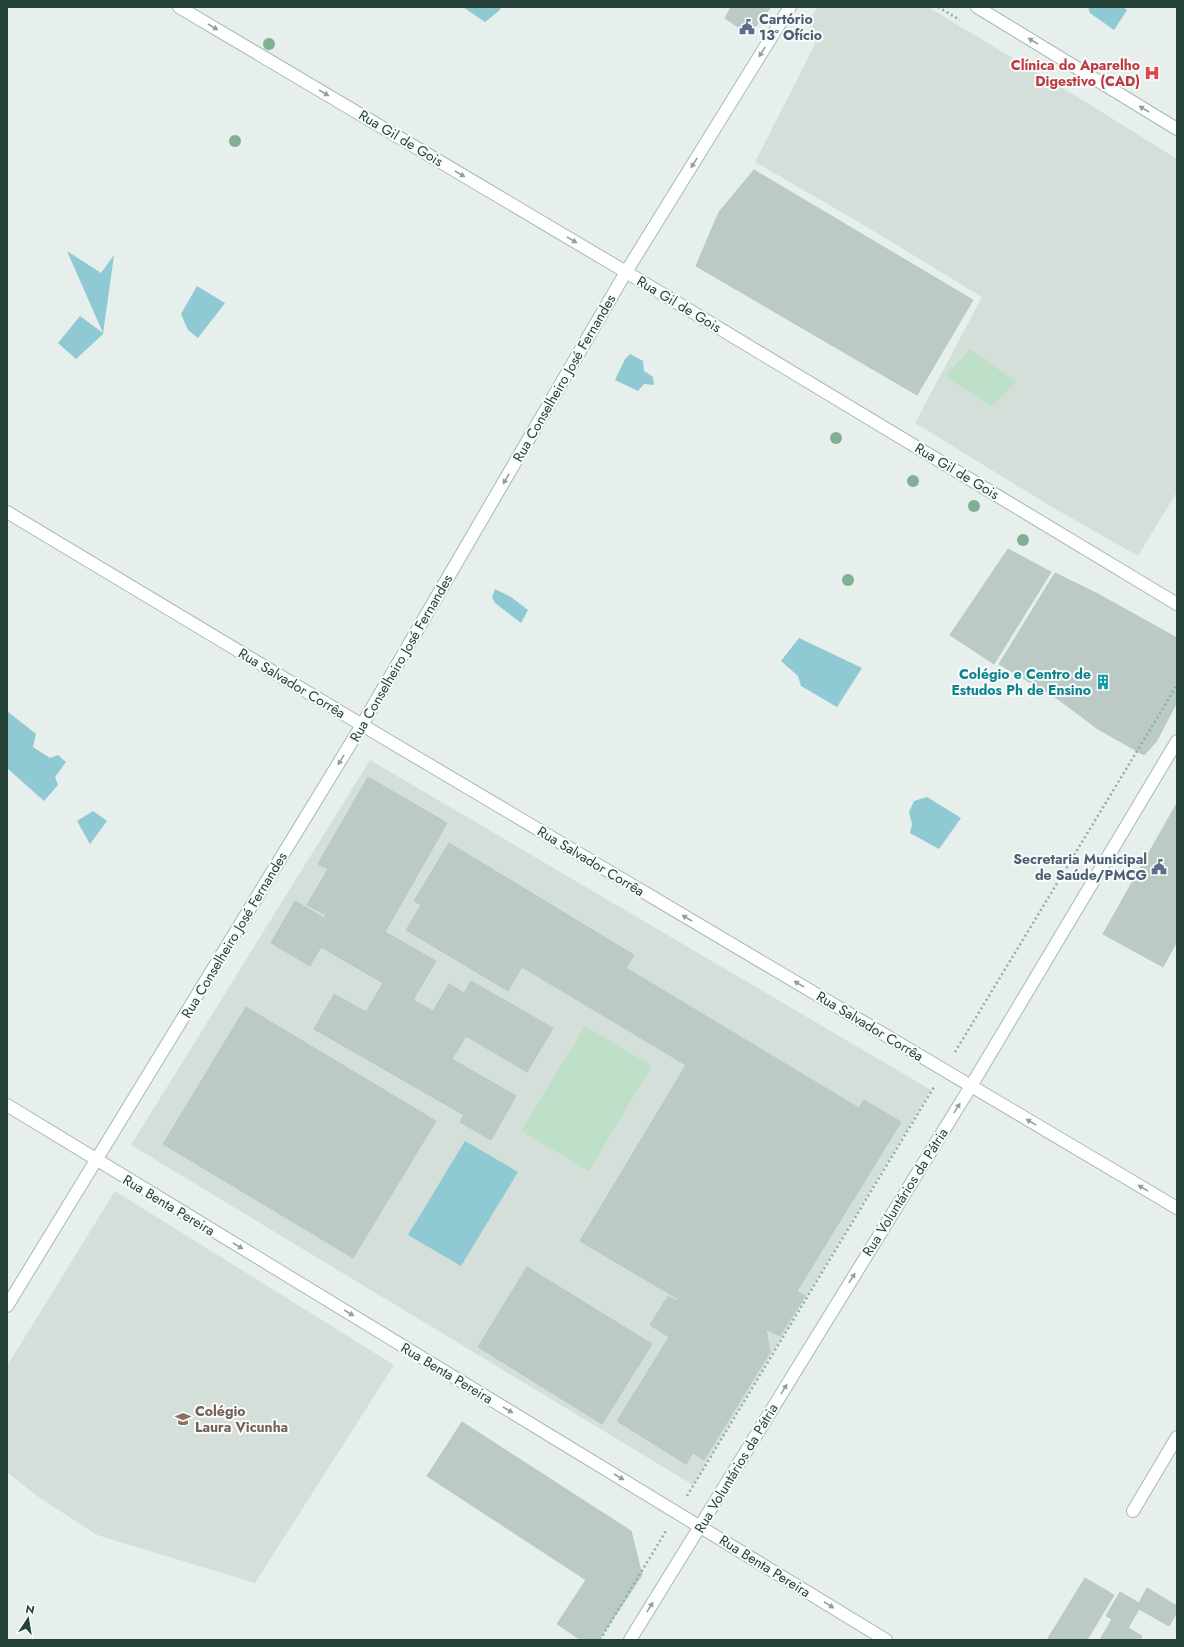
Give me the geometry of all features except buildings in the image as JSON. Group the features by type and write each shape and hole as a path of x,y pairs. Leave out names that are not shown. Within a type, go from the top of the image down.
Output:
{"street":[{"name":"Rua Gil de Gois","path":"179,7 626,272 1177,604"},
{"name":"Rua Conselheiro José Fernandes","path":"7,1306 362,725 626,272 790,7"},
{"path":"977,7 1177,129"},
{"name":"Rua Salvador Corrêa","path":"7,512 362,725 1177,1208"},
{"name":"Rua Voluntários da Pátria","path":"630,1640 971,1086 1177,741"},
{"name":"Rua Benta Pereira","path":"7,1105 96,1161 678,1512 886,1640"},
{"path":"1133,1511 1177,1437"}],"path":[{"path":"600,1640 1177,685"}],"shaded area":[{"path":"818,7 928,7 1177,159 1177,492 1138,556 1052,507 915,423 982,297 867,227 755,162 815,44 812,16"},
{"path":"370,760 931,1090 693,1485 131,1145"},
{"name":"Colégio Laura Vicunha","path":"115,1191 394,1365 255,1583 97,1535 37,1496 7,1472 7,1366"}],"green space":[{"path":"970,349 1016,382 992,407 945,376"},
{"path":"585,1026 652,1066 589,1171 521,1131"}],"water":[{"path":"463,7 501,7 500,10 485,22"},
{"path":"1088,7 1123,7 1127,10 1114,30 1090,13"},
{"path":"67,251 101,273 114,255 103,334 76,359 58,343 80,316 103,333"},
{"path":"197,286 225,303 198,338 188,330 181,314"},
{"path":"630,354 643,361 644,371 653,377 654,385 644,384 638,391 615,380 625,359"},
{"path":"495,589 511,597 528,610 521,623 495,603 492,597"},
{"path":"799,638 862,668 837,707 801,686 798,676 781,661"},
{"path":"7,711 36,734 33,747 50,758 58,755 66,762 55,777 58,785 44,801 7,768"},
{"path":"927,797 961,818 939,849 910,833 912,824 909,812 914,801"},
{"path":"93,811 107,821 90,844 77,821"},
{"path":"465,1141 518,1172 461,1266 408,1235"}],"place":[{"name":"Cartório 13º Ofício","path":"747,27"},
{"name":"Clínica do Aparelho Digestivo (CAD)","path":"1152,73"},
{"name":"Colégio e Centro de Estudos Ph de Ensino","path":"1103,682"},
{"name":"Secretaria Municipal de Saúde/PMCG","path":"1159,867"},
{"name":"Colégio Laura Vicunha","path":"183,1419"}]}
